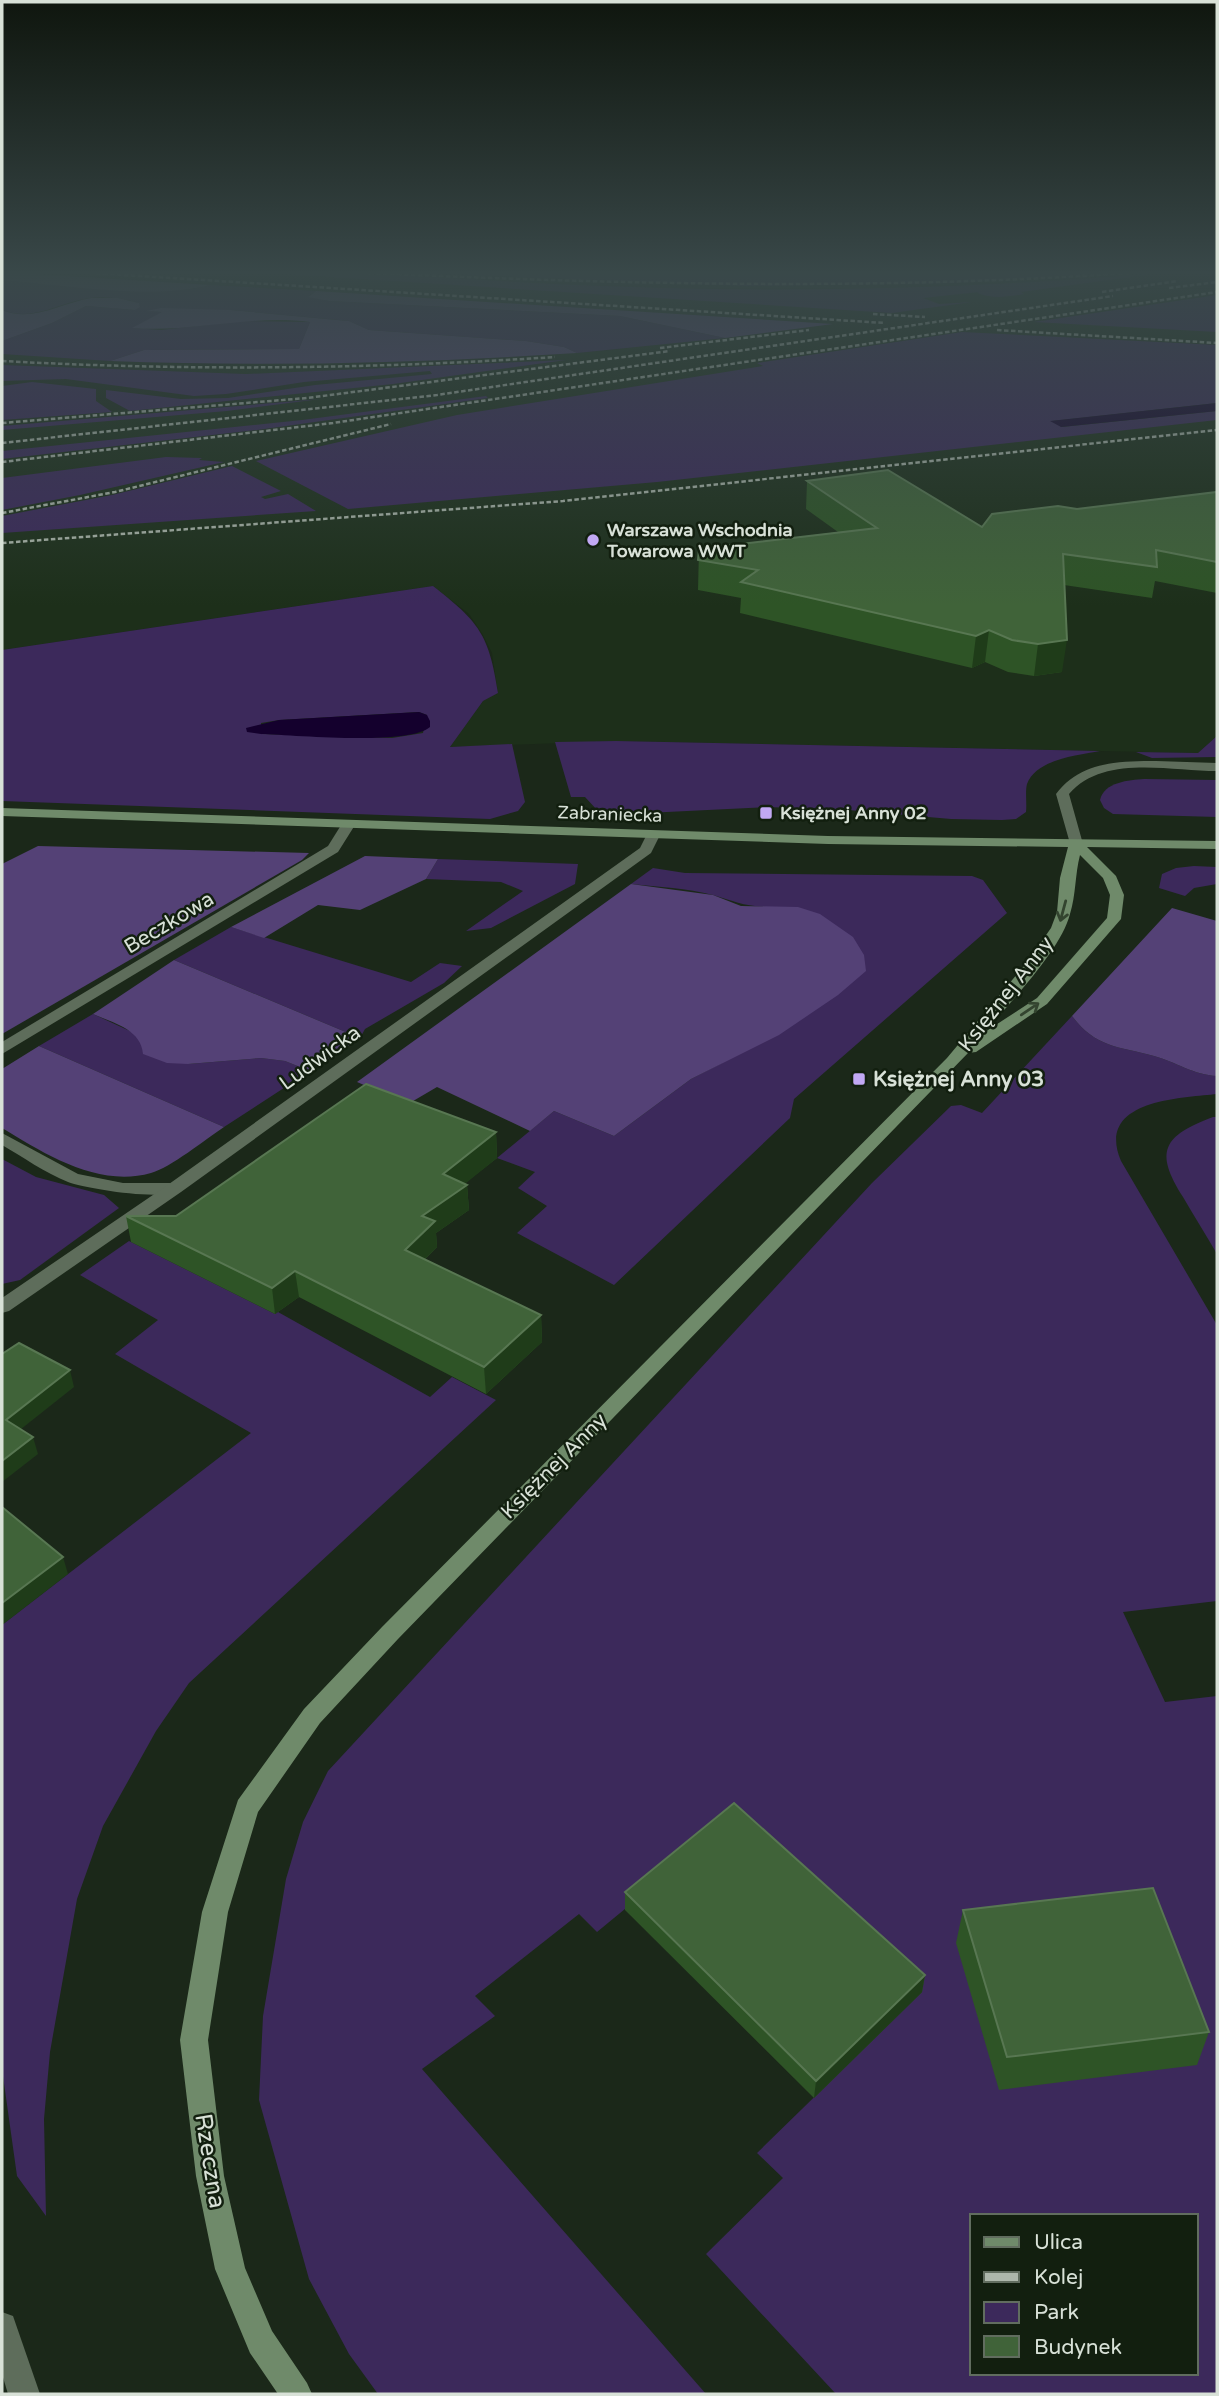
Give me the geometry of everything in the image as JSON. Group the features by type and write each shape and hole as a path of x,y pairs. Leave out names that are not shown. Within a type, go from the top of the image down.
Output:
{"street":[{"path":"1076,844 1062,794 1068,784 1078,776 1108,767 1127,765 1217,767"},
{"name":"Zabraniecka","path":"2,812 653,835 1217,845"},
{"name":"Beczkowa","path":"2,1049 333,849 348,825"},
{"name":"Ludwicka","path":"2,1307 175,1188 646,850 653,835"},
{"name":"Księżnej Anny","path":"215,1912 247,1808 312,1716 390,1633 953,1061 1033,964 1058,928 1064,912 1067,878 1076,844 1109,876 1117,895 1114,919 1042,1001 953,1061"},
{"path":"2,1139 73,1178 123,1188 175,1188"},
{"name":"Rzeczna","path":"215,1912 194,2040 210,2176 230,2269 261,2342 296,2394"},
{"path":"2,2328 24,2394"}],"shaded area":[{"path":"384,383 1217,383 1217,736 1198,753 616,741 450,747 483,701 498,693 492,653 483,635 469,614 433,586 2,650 2,420 234,401"},
{"path":"1217,403 1217,411 1061,427 1050,421"},
{"path":"419,712 427,715 430,727 418,733 399,736 350,738 261,734 247,732 246,728 279,720"},
{"path":"38,846 309,853 302,860 2,1034 2,864"},
{"path":"365,856 438,859 426,879 360,910 318,905 264,938 231,927"},
{"path":"631,884 713,895 741,906 798,907 820,914 853,937 864,955 866,971 838,995 779,1035 691,1079 614,1136 554,1111 530,1131 437,1087 408,1104 357,1082"},
{"path":"1172,908 1217,921 1217,1076 1108,1044 1090,1034 1072,1016"},
{"path":"174,960 360,1038 310,1071 285,1061 261,1058 188,1064 167,1063 143,1054 141,1045 132,1033 93,1014"},
{"path":"39,1046 224,1127 178,1159 151,1173 111,1176 54,1158 2,1128 2,1069"}],"green space":[{"path":"39,383 96,389 96,401 112,412 2,420 2,386"},
{"path":"95,383 299,383 226,394 194,396"},
{"path":"402,383 130,411 106,398 106,390 181,399 228,398 315,385"},
{"path":"658,383 1217,383 1217,403 1052,421 1062,427 1217,411 1217,420 657,482 348,509 256,461 457,415"},
{"path":"486,396 488,398 257,430 2,459 2,451 302,420"},
{"path":"320,399 227,411 2,430 2,426"},
{"path":"166,457 224,462 2,510 2,478"},
{"path":"232,466 281,491 261,497 265,499 288,494 316,511 2,533 2,516 112,495"},
{"path":"433,586 461,610 479,631 491,656 498,693 483,701 450,747 512,744 525,802 518,811 490,819 2,801 2,650","holes":["419,712 427,715 423,733 392,738 261,734 261,723 279,720"]},
{"path":"1217,736 1217,757 1152,758 1136,752 1198,753"},
{"path":"555,742 1100,751 1059,760 1039,769 1027,784 1026,812 1016,819 951,819 848,810 767,807 626,814 598,811 585,797 571,797"},
{"path":"1144,779 1217,780 1217,817 1113,814 1104,808 1100,800 1106,789 1118,783"},
{"path":"438,859 578,864 575,884 491,928 466,931 523,891 501,882 426,879"},
{"path":"1217,867 1217,884 1194,888 1185,896 1159,888 1162,874 1176,868"},
{"path":"653,868 685,873 972,876 983,880 1007,913 794,1099 790,1118 614,1285 517,1233 547,1206 518,1188 535,1172 497,1158 554,1111 614,1136 691,1079 722,1063 766,907 693,891 631,884"},
{"path":"231,927 411,982 440,963 462,966 444,983 365,1029 360,1038 174,960"},
{"path":"93,1014 132,1032 142,1043 188,1064 261,1058 285,1061 310,1071 224,1127 39,1046"},
{"path":"1072,1016 1090,1034 1108,1044 1217,1076 1217,1094 1145,1106 1130,1114 1120,1125 1116,1141 1121,1161 1217,1325 1217,1601 1123,1612 1165,1702 1217,1696 1217,2394 836,2394 706,2254 783,2178 757,2153 922,1992 733,1820 597,1932 579,1914 475,1996 495,2016 422,2069 706,2394 378,2394 349,2354 309,2279 259,2100 263,2016 286,1879 303,1822 328,1771 872,1183 951,1106 961,1105 982,1113"},
{"path":"1217,1117 1217,1254 1174,1181 1168,1168 1167,1156 1168,1147 1183,1131"},
{"path":"2,1159 36,1177 104,1195 119,1208 20,1280 2,1284"},
{"path":"129,1241 275,1314 278,1312 430,1397 452,1377 496,1400 189,1683 156,1731 103,1826 77,1899 50,2052 44,2119 46,2216 17,2176 2,2069 2,1625 251,1433 115,1354 158,1320 80,1275"}],"building":[{"path":"888,470 982,527 992,514 1058,506 1077,509 1217,492 1217,562 1156,550 1157,567 1063,554 1067,640 1038,644 1012,640 989,630 976,636 741,582 758,570 698,560 699,549 877,528 807,481"},
{"path":"366,1084 496,1132 443,1174 467,1185 422,1216 435,1221 405,1250 541,1315 484,1367 295,1271 272,1288 126,1216 176,1216"},
{"path":"19,1343 70,1370 6,1420 33,1437 2,1461 2,1354"},
{"path":"2,1507 63,1557 2,1603"},
{"path":"734,1803 925,1975 816,2081 625,1892"},
{"path":"1153,1888 1209,2032 1007,2057 963,1910"}],"railway":[{"path":"2,423 307,398 424,383"},
{"path":"2,443 437,395 520,383"},
{"path":"2,462 333,423 604,383"},
{"path":"2,513 115,492 391,424"},
{"path":"2,543 563,501 1217,430"}],"place":[{"name":"Warszawa Wschodnia Towarowa WWT","path":"593,540"},
{"name":"Księżnej Anny 02","path":"766,813"},
{"name":"Księżnej Anny 03","path":"859,1079"}]}
